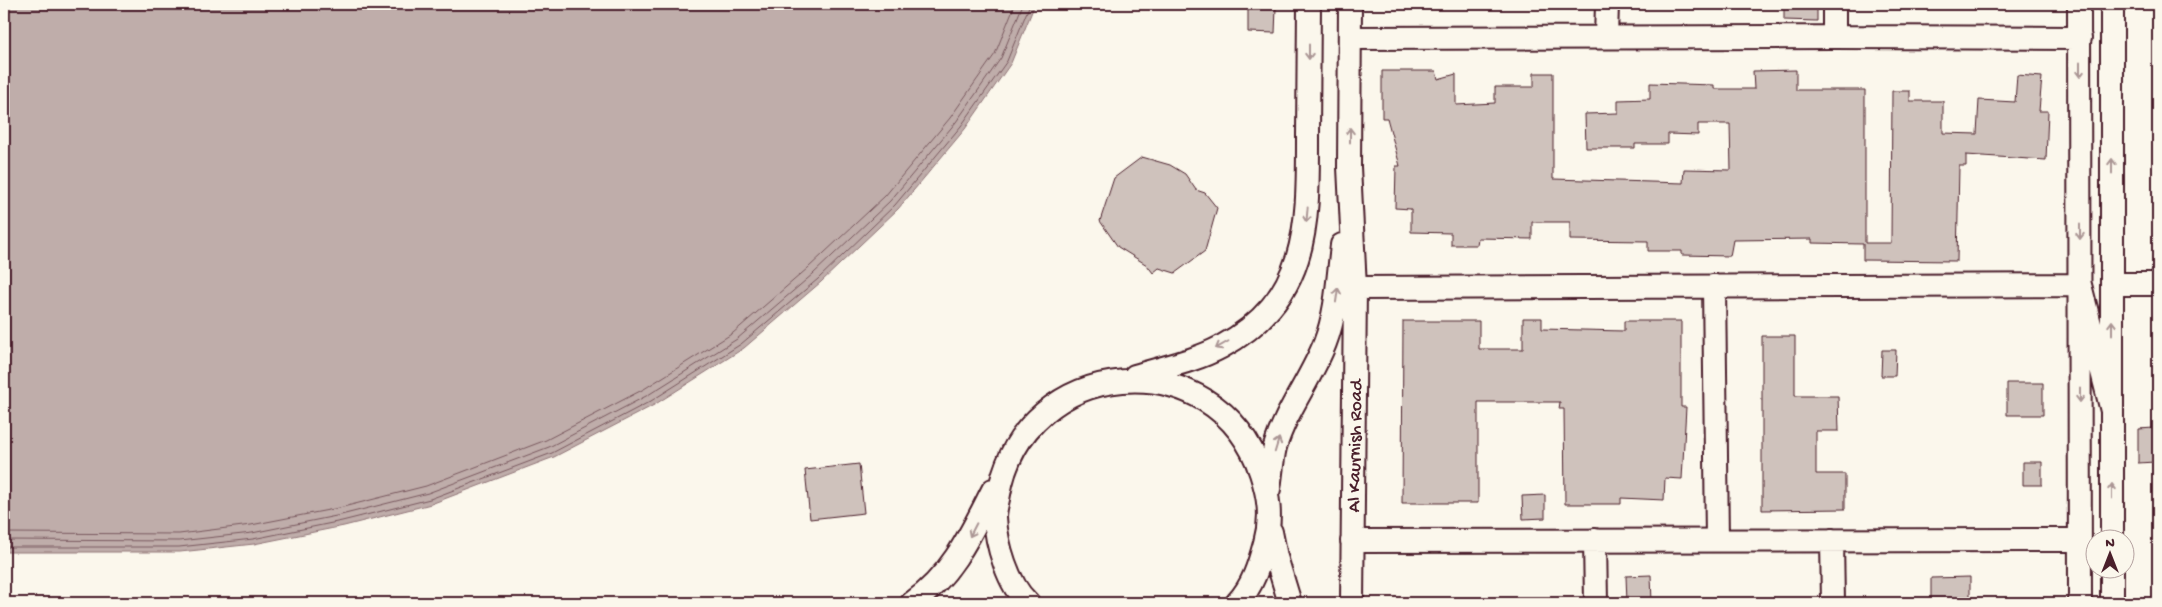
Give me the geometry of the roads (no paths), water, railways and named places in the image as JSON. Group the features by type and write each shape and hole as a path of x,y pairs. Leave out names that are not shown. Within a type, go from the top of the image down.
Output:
{"street":[{"path":"912,603 936,582 955,560 969,538 1021,437 1048,409 1082,389 1120,380 1204,355 1222,346 1262,317 1287,283 1296,263 1307,220 1309,4"},
{"path":"1290,603 1276,557 1270,525 1268,492 1275,448 1283,427 1325,344 1331,326 1336,297 1349,167 1350,4"},
{"path":"1606,4 1606,38"},
{"path":"1834,4 1834,37"},
{"path":"2080,4 2080,603"},
{"path":"2112,4 2112,530"},
{"path":"1350,38 2080,38"},
{"name":"Al Kaurnish Road","path":"1349,167 1355,288 1352,603"},
{"path":"2112,284 2158,284"},
{"path":"1355,288 2080,285"},
{"path":"2080,285 2112,410"},
{"path":"1714,286 1717,540"},
{"path":"1120,380 1160,382 1199,396 1231,421 1255,454 1268,492"},
{"path":"1003,472 995,516 1002,560 1028,603"},
{"path":"1237,603 1246,593 1260,564 1270,525"},
{"path":"1595,540 1596,603"},
{"path":"1832,540 1833,603"},
{"path":"1352,541 2080,540"},
{"path":"2112,580 2112,603"}],"water":[{"path":"4,4 1035,4 1011,63 965,129 898,209 821,282 744,348 654,405 554,457 431,504 344,526 254,544 180,552 4,552"}]}
